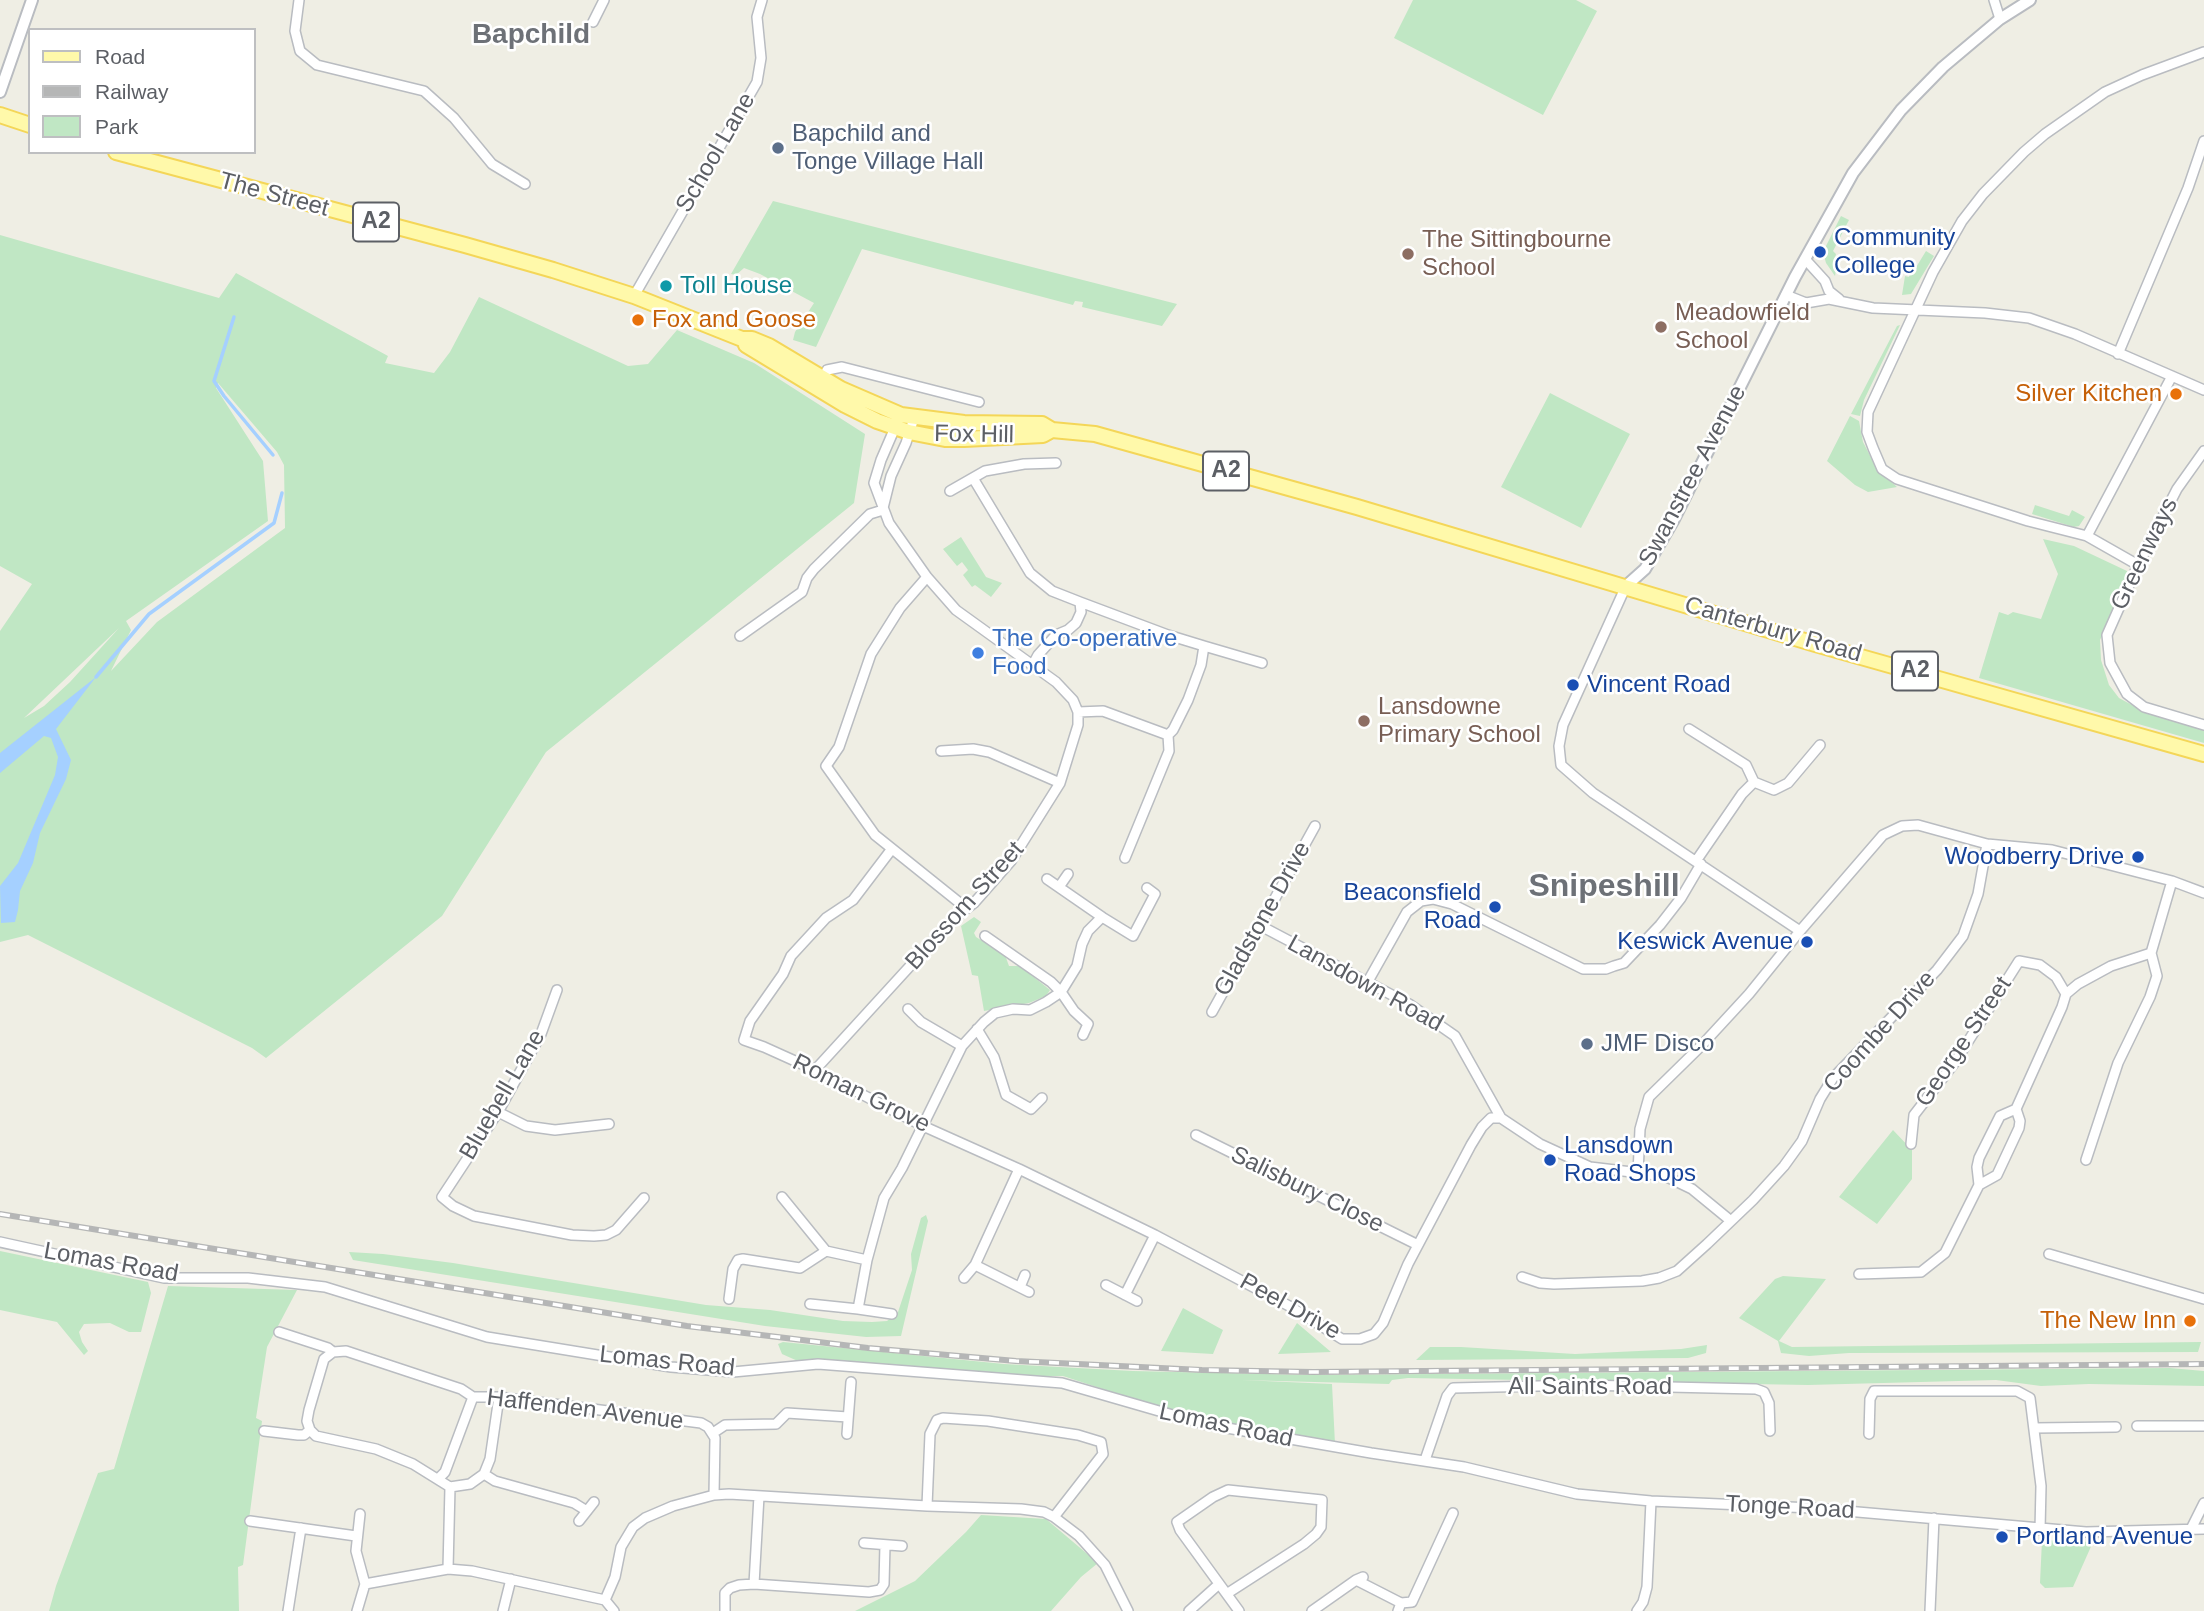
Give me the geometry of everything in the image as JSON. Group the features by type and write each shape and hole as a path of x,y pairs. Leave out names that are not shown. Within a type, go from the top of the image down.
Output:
{"main road":[{"path":"0,115 28,124"},
{"name":"The Street","path":"123,154 478,249 634,296"},
{"name":"Fox Hill","path":"634,296 742,339 748,347 822,384 852,394 905,423 1042,424 1052,430 1096,434 1626,586"},
{"name":"Canterbury Road","path":"1626,586 1815,644 2204,754"}],"street":[{"path":"0,92 32,0"},
{"path":"299,0 295,31 300,51 308,58 317,65 424,91 454,118 492,164 525,184"},
{"path":"593,22 604,0"},
{"name":"School Lane","path":"634,296 757,82 761,58 757,17 762,0"},
{"path":"1994,0 2000,19"},
{"name":"Swanstree Avenue","path":"1626,586 1645,569 1673,521 1786,295 1853,173 1890,123 1943,67 2000,19 2030,0"},
{"path":"2138,565 2087,536 2028,521 1897,480 1882,469 1867,432 1868,412 1933,272 1962,221 1983,194 2024,152 2105,93 2162,66 2204,52"},
{"path":"2118,354 2183,200 2204,142"},
{"path":"1805,259 1825,281 1829,292 1841,300"},
{"path":"1786,295 1806,303 1829,299 1873,309 1985,313 2029,318 2075,334 2204,390"},
{"name":"Fox Hill","path":"822,384 827,370 842,367 979,402"},
{"path":"2087,536 2172,376"},
{"path":"883,510 891,476 906,443 905,423"},
{"path":"905,423 881,460 874,483 883,510 927,577 956,610 1056,682 1073,700 1078,712 1102,711 1168,735"},
{"name":"Greenways","path":"2204,452 2177,489 2138,565 2107,635 2110,663 2127,694 2144,707 2204,725"},
{"path":"950,491 985,471 999,467 1056,463"},
{"path":"973,478 1030,573 1052,591 1168,635 1262,663"},
{"path":"740,636 802,592 814,569 870,514 883,510"},
{"path":"927,577 900,608 871,654 839,747 826,766 875,835 966,908"},
{"path":"1626,586 1563,725 1559,746 1561,765 1593,793 1800,931"},
{"path":"1032,666 1040,652 1056,635 1076,623 1081,612 1080,602"},
{"path":"1125,858 1169,751 1168,735 1188,700 1201,664 1204,646"},
{"name":"Blossom Street","path":"815,1070 1011,861 1060,783 1078,725 1078,712"},
{"path":"1689,729 1746,765 1754,782 1774,790 1788,783 1820,744"},
{"path":"941,751 973,749 989,752 1060,783"},
{"path":"1367,983 1407,912 1421,901 1433,899 1452,904 1583,969 1606,969 1624,962 1660,925 1681,898 1699,862 1742,794 1754,782"},
{"path":"1638,1174 1640,1129 1649,1097 1749,994 1883,835 1902,826 1918,825 1987,844 2052,850 2204,892"},
{"name":"Gladstone Drive","path":"1212,1012 1315,826"},
{"name":"Coombe Drive","path":"1522,1277 1554,1284 1659,1278 1677,1271 1731,1221 1792,1156 1833,1078 1937,970 1963,936 1978,894 1987,844"},
{"name":"Roman Grove","path":"891,850 853,900 826,918 790,956 783,974 750,1021 744,1040 815,1070 923,1126 977,1150"},
{"path":"1059,887 1068,874"},
{"path":"1047,879 1133,936 1155,894 1147,888"},
{"path":"2086,1160 2118,1063 2150,997 2157,976 2151,953 2172,881"},
{"path":"858,1309 867,1260 884,1198 962,1046 995,1013 1013,1009 1030,1010 1061,992 1077,966 1088,931 1102,917"},
{"name":"Lansdown Road","path":"1259,925 1409,1004 1455,1036 1501,1118 1540,1144 1580,1164 1665,1176 1702,1196 1731,1221"},
{"path":"985,936 1051,982 1061,992 1074,1011 1088,1024 1083,1035"},
{"path":"1859,1274 1922,1272 1945,1253 1979,1185 1977,1167 1984,1147 2000,1116 2015,1109 2052,1031 2066,994 2078,984 2111,966 2151,953"},
{"name":"George Street","path":"1911,1144 1914,1115 1955,1062 2020,961 2039,965 2056,977 2066,994"},
{"name":"Bluebell Lane","path":"557,990 541,1034 498,1112 442,1197 453,1206 474,1216 594,1237 617,1230 645,1198"},
{"path":"908,1009 921,1022 962,1046"},
{"path":"977,1029 994,1057 1006,1095 1031,1109 1042,1098"},
{"path":"1979,1185 1997,1175 2020,1128 2015,1109"},
{"path":"498,1112 526,1126 555,1130 609,1124"},
{"name":"Peel Drive","path":"977,1150 1155,1235 1291,1307 1342,1339 1360,1339 1374,1334 1383,1322 1418,1245 1482,1127 1491,1118 1501,1118"},
{"name":"Salisbury Close","path":"1196,1135 1418,1245"},
{"path":"964,1278 975,1265 1019,1169"},
{"path":"782,1196 826,1251 867,1260"},
{"path":"1125,1295 1155,1235"},
{"name":"Lomas Road","path":"0,1242 164,1278 248,1278 325,1287 487,1337 671,1367 733,1372 818,1364 1062,1383 1204,1424 1379,1455"},
{"path":"729,1299 733,1269 738,1260 800,1268 826,1251"},
{"path":"2049,1254 2204,1299"},
{"path":"975,1265 1024,1289 1025,1275"},
{"path":"1105,1285 1137,1301"},
{"path":"810,1304 892,1314"},
{"name":"Haffenden Avenue","path":"279,1332 328,1348 332,1352 346,1351 461,1389 473,1397 499,1397 701,1423 713,1433 716,1442 714,1495"},
{"path":"332,1352 324,1359 309,1410 307,1421 310,1430 316,1436 376,1449 439,1478 450,1487"},
{"path":"847,1434 851,1382"},
{"name":"All Saints Road","path":"1425,1460 1447,1396 1453,1388 1582,1385 1756,1390 1764,1392 1769,1403 1770,1431"},
{"path":"1869,1434 1870,1399 1874,1391 2017,1391 2030,1398 2041,1486 2040,1530"},
{"path":"439,1478 445,1472 473,1397"},
{"path":"450,1487 470,1483 484,1474 491,1459 499,1397"},
{"path":"713,1433 725,1425 776,1424 786,1413 848,1417"},
{"path":"927,1506 930,1434 937,1420 988,1420 1079,1435 1101,1442 1103,1454 1054,1517"},
{"path":"2137,1426 2204,1426"},
{"path":"2035,1428 2116,1427"},
{"path":"264,1431 298,1436 310,1430"},
{"name":"Tonge Road","path":"1379,1455 1425,1460 1577,1494 1812,1508 2040,1530 2086,1532 2204,1528"},
{"path":"484,1474 495,1481 574,1503 587,1511"},
{"path":"448,1569 450,1487"},
{"path":"1228,1593 1316,1534 1321,1527 1322,1500 1228,1490 1177,1522 1180,1530 1240,1611"},
{"path":"605,1600 615,1577 621,1547 633,1527 645,1518 673,1506 714,1495 1044,1512 1079,1536 1105,1564 1128,1611"},
{"path":"754,1584 759,1496"},
{"path":"1637,1611 1647,1587 1651,1500"},
{"path":"579,1521 594,1503"},
{"path":"2192,1527 2204,1503"},
{"path":"1312,1611 1359,1579 1399,1607 1412,1602 1453,1513"},
{"path":"357,1611 365,1584 356,1551 360,1514"},
{"path":"1930,1611 1934,1518"},
{"path":"250,1521 356,1536"},
{"path":"288,1611 300,1528"},
{"path":"864,1543 902,1546"},
{"path":"725,1611 725,1593 730,1588 754,1584 869,1592 880,1590 884,1584 886,1545"},
{"path":"365,1584 448,1569 510,1579 605,1600 614,1611"},
{"path":"503,1611 510,1579"},
{"path":"1189,1611 1219,1584"}],"green space":[{"path":"1413,0 1576,0 1597,11 1543,115 1394,38"},
{"path":"773,201 1177,304 1162,326 1082,307 1083,302 1075,301 1073,305 862,249 816,347 793,340 795,332 814,303 744,268 736,275 731,274"},
{"path":"1841,216 1849,220 1833,251 1836,254 1834,263 1837,264 1835,276 1826,263 1823,252"},
{"path":"0,235 219,298 236,273 388,356 385,363 434,373 450,352 479,297 628,366 648,364 677,330 754,363 865,434 854,503 546,752 442,916 266,1058 252,1048 28,935 0,942 0,631 32,584 0,566","holes":["218,383 277,452 284,465 285,528 157,622 111,671 131,630 126,621 268,521 263,461 216,388","119,628 70,682 44,706 24,718"]},
{"path":"1926,251 1934,256 1911,294 1902,295 1905,276 1909,277 1911,268 1915,269"},
{"path":"1900,325 1864,400 1860,416 1851,414 1897,326"},
{"path":"1550,393 1630,434 1581,528 1501,487"},
{"path":"1850,416 1859,421 1863,442 1877,469 1897,487 1868,492 1855,485 1827,461"},
{"path":"2035,505 2069,516 2072,510 2085,517 2079,526 2074,527 2032,514"},
{"path":"961,537 986,577 1002,583 991,597 975,585 972,587 963,575 968,570 962,562 957,566 943,549"},
{"path":"2043,539 2074,546 2127,571 2128,580 2100,640 2101,660 2109,685 2119,698 2145,712 2204,729 2204,743 1979,678 1999,612 2008,615 2013,612 2041,619 2058,574"},
{"path":"974,917 981,922 974,933 976,937 1005,955 1009,966 1020,966 1050,990 1046,996 1029,1003 984,1011 978,976 972,975 961,926"},
{"path":"1893,1130 1912,1150 1912,1179 1877,1224 1839,1197"},
{"path":"926,1215 928,1221 901,1336 866,1337 765,1326 353,1260 349,1252 453,1263 706,1305 872,1322 887,1321 898,1312 912,1270 911,1254 921,1218"},
{"path":"0,1251 148,1282 151,1293 141,1332 129,1332 110,1323 84,1324 79,1332 88,1351 84,1355 57,1322 0,1310"},
{"path":"1783,1276 1826,1279 1779,1341 1792,1347 2201,1342 2198,1352 1849,1353 1809,1356 1781,1353 1778,1341 1739,1318 1775,1279"},
{"path":"168,1286 297,1290 267,1347 256,1418 262,1421 243,1565 238,1567 239,1611 49,1611 98,1473 114,1469"},
{"path":"1183,1308 1223,1330 1213,1354 1161,1351"},
{"path":"1297,1323 1331,1352 1278,1354"},
{"path":"783,1342 1004,1364 1133,1371 1310,1375 2170,1368 2204,1371 2204,1386 2041,1386 1996,1380 1808,1385 1408,1378 1392,1380 1389,1384 1241,1380 1332,1384 1335,1444 1188,1417 1063,1376 800,1362 782,1354 778,1344"},
{"path":"1707,1345 1706,1353 1688,1358 1416,1360 1430,1347 1575,1354 1681,1349"},
{"path":"981,1515 1046,1519 1098,1563 1081,1577 1051,1611 855,1611 915,1581"},
{"path":"2042,1540 2093,1542 2073,1587 2045,1588 2040,1583"}],"water":[{"path":"96,677 56,729 71,760 66,779 40,833 33,863 20,891 15,922 1,923 0,886 18,863 55,775 58,757 51,738 44,736 0,773 0,753"}],"waterway":[{"path":"234,317 214,381 273,455"},
{"path":"96,677 149,614 274,523 282,493"}],"railway":[{"path":"0,1214 687,1326 868,1348 1016,1361 1202,1370 1313,1372 2204,1364"}],"place":[{"name":"Bapchild and Tonge Village Hall","path":"778,148"},
{"name":"Community College","path":"1820,252"},
{"name":"The Sittingbourne School","path":"1408,254"},
{"name":"Toll House","path":"666,286"},
{"name":"Fox and Goose","path":"638,320"},
{"name":"Meadowfield School","path":"1661,327"},
{"name":"Silver Kitchen","path":"2176,394"},
{"name":"The Co-operative Food","path":"978,653"},
{"name":"Vincent Road","path":"1573,685"},
{"name":"Lansdowne Primary School","path":"1364,721"},
{"name":"Woodberry Drive","path":"2138,857"},
{"name":"Beaconsfield Road","path":"1495,907"},
{"name":"Keswick Avenue","path":"1807,942"},
{"name":"JMF Disco","path":"1587,1044"},
{"name":"Lansdown Road Shops","path":"1550,1160"},
{"name":"The New Inn","path":"2190,1321"},
{"name":"Portland Avenue","path":"2002,1537"}],"district":[{"name":"Bapchild","path":"531,35"},
{"name":"Snipeshill","path":"1604,887"}]}
